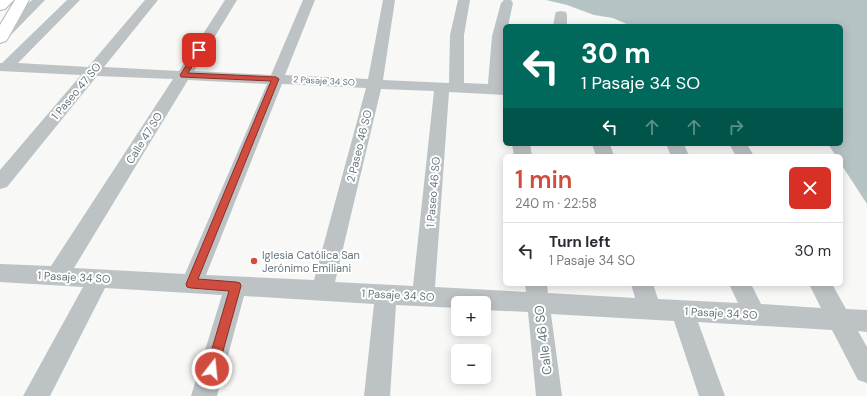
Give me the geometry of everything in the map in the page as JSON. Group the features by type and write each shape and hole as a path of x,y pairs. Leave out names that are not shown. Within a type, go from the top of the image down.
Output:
{"main road":[{"path":"0,6 7,0"},
{"path":"0,38 22,0"}],"street":[{"path":"0,38 39,0"},
{"path":"3,67 74,0"},
{"name":"1 Paseo 47 SO","path":"0,182 152,0"},
{"name":"Calle 47 SO","path":"58,276 231,0"},
{"path":"191,284 309,0"},
{"name":"2 Paseo 46 SO","path":"322,291 375,84 389,0"},
{"name":"1 Paseo 46 SO","path":"423,297 456,35 464,0"},
{"path":"500,89 499,36 507,2"},
{"name":"2 Pasaje 34 SO","path":"3,67 500,89"},
{"name":"1 Pasaje 34 SO","path":"0,273 423,297 537,294 649,308 867,321"},
{"path":"36,396 99,279"},
{"path":"204,396 236,286"},
{"path":"643,286 649,308"},
{"path":"741,286 754,314"},
{"path":"821,286 867,371"},
{"name":"Calle 46 SO","path":"537,294 549,396"},
{"path":"377,396 386,295"},
{"path":"682,310 712,396"}],"shaded area":[{"path":"546,0 867,0 867,204 843,167 843,154 835,154 829,146 843,146 843,24 626,24 613,18 594,15 567,5"}],"place":[{"name":"Iglesia Católica San Jerónimo Emiliani","path":"254,261"}],"route":[{"path":"199,50 183,75 276,79 191,284 236,286 212,369"}]}
